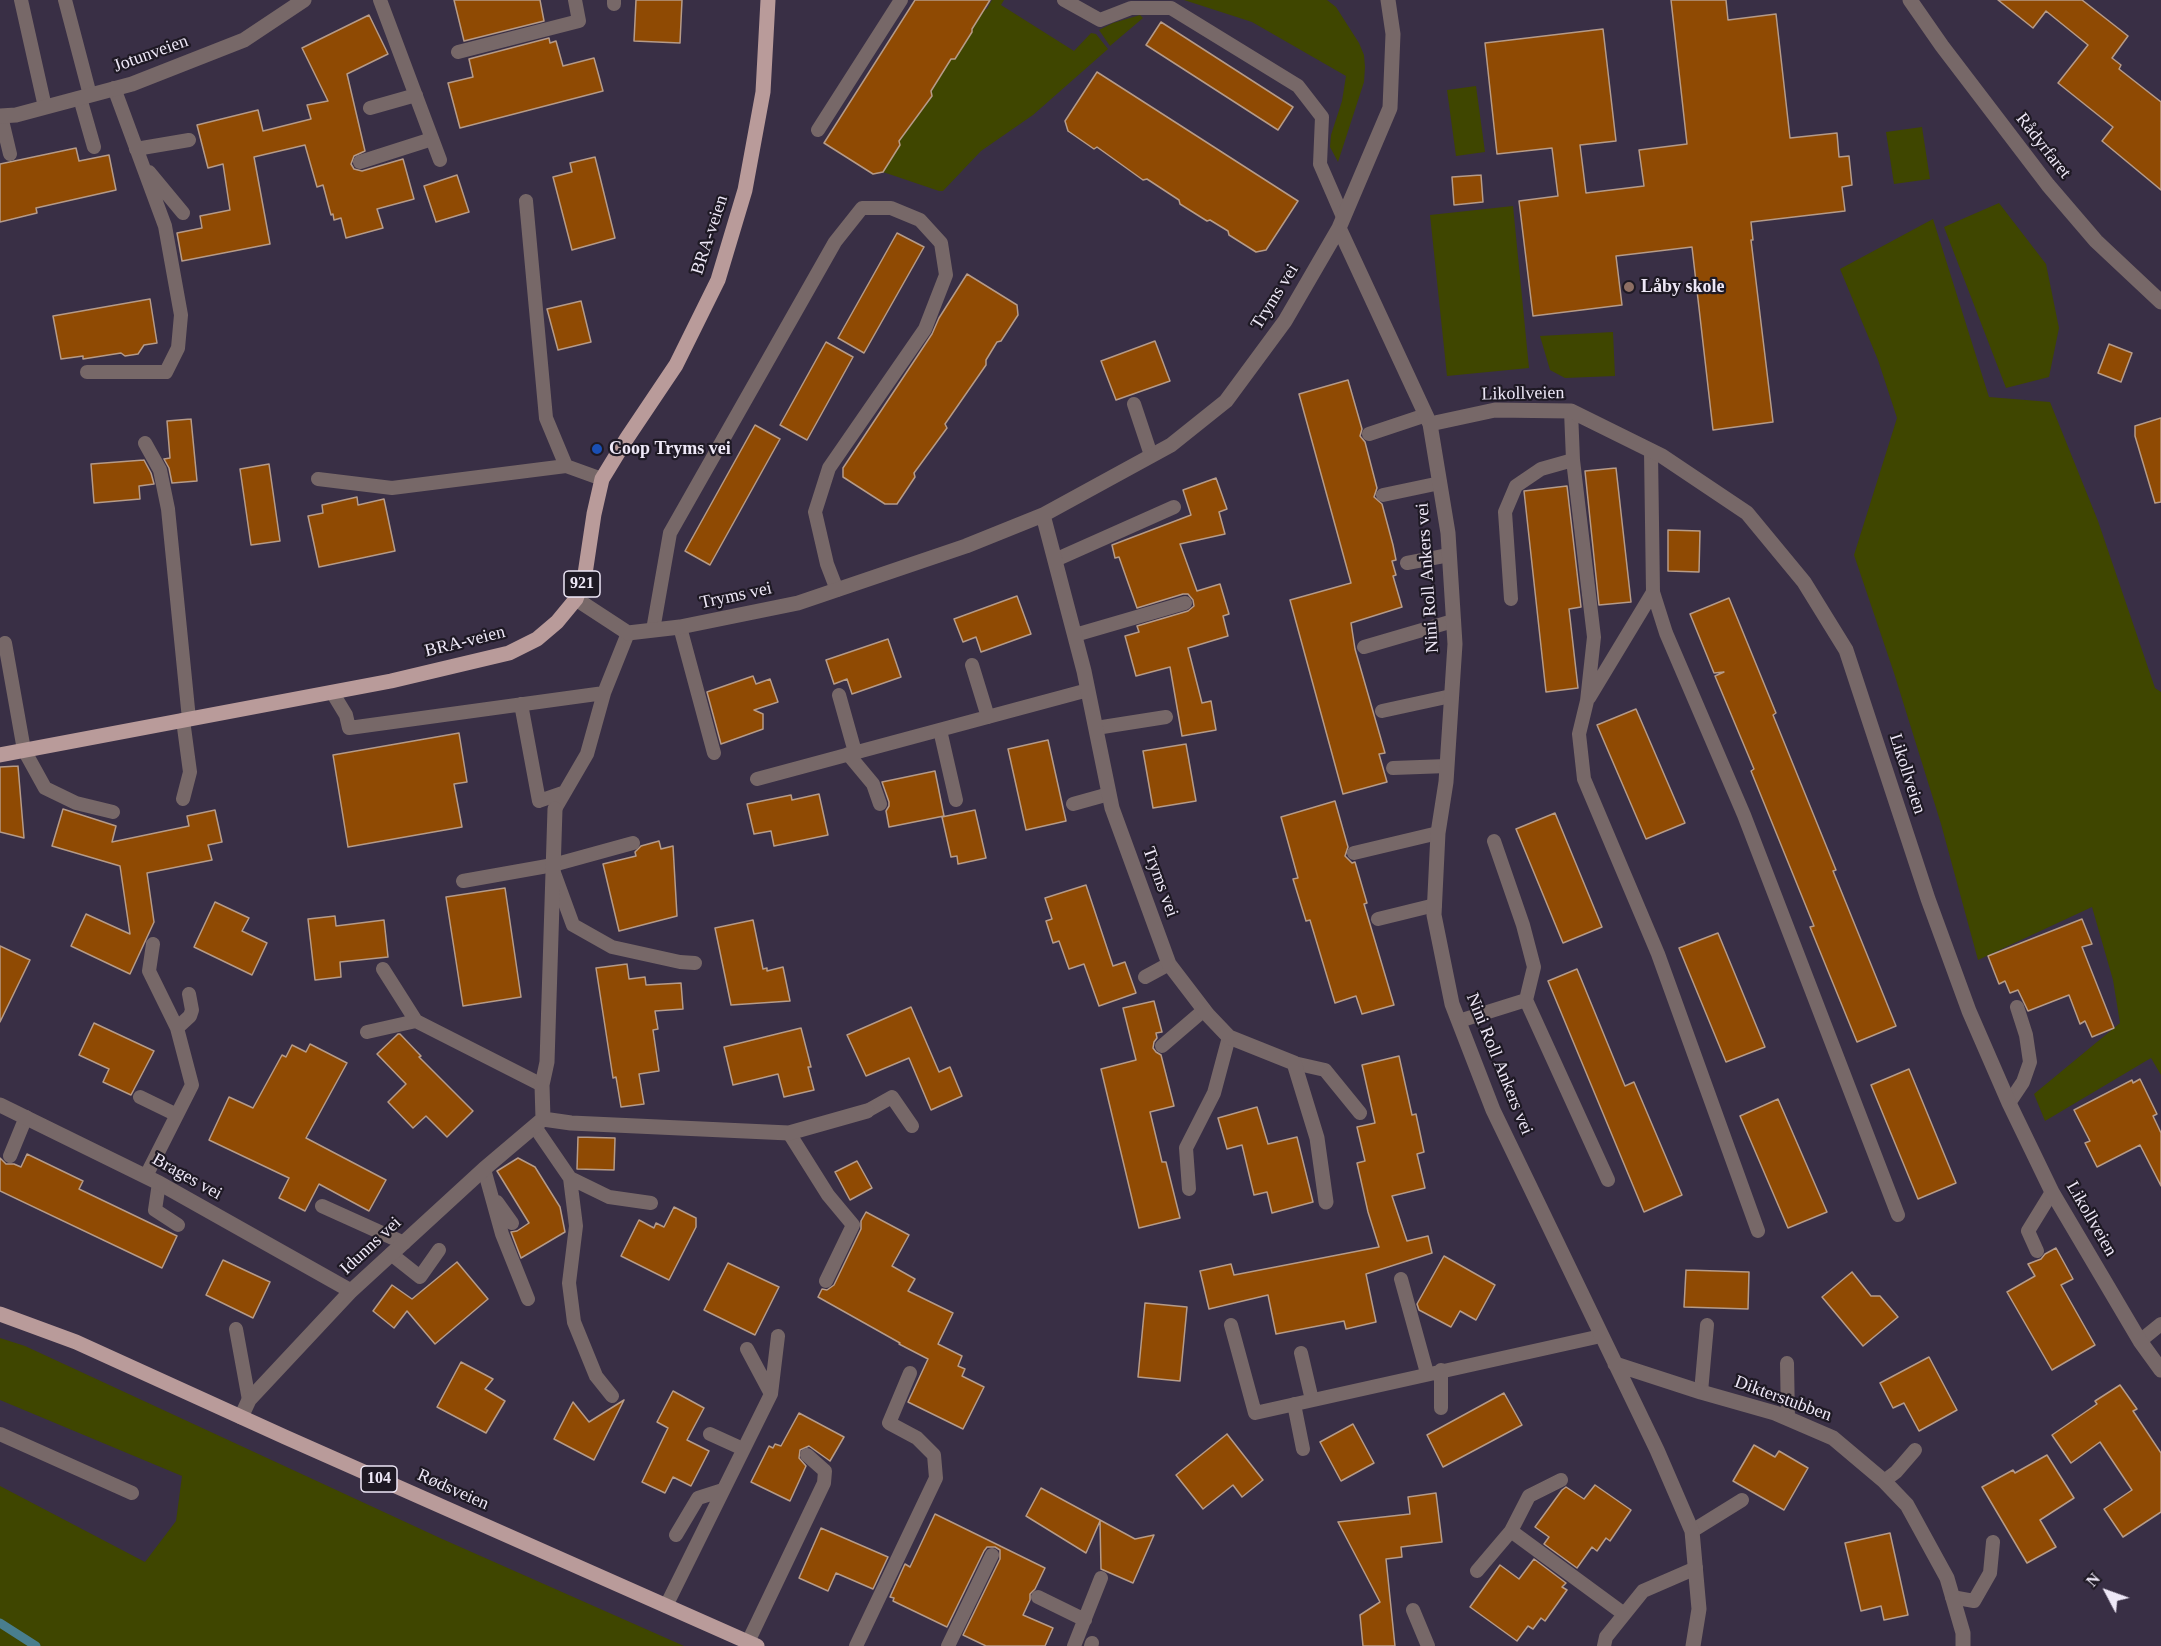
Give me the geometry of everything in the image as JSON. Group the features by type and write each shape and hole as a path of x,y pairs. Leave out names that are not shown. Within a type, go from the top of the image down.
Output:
{"main road":[{"name":"BRA-veien","path":"0,754 332,692 509,653 537,639 557,622 576,599 585,574 602,479 676,365 718,280 745,190 763,92 768,0"},
{"name":"Rødsveien","path":"0,1314 76,1341 241,1417 753,1644"}],"street":[{"name":"Tryms vei","path":"628,633 680,627 798,603 966,546 1043,515 1171,445 1226,401 1285,321 1341,223 1390,108 1393,34 1388,0"},
{"name":"Rådyrfaret","path":"1910,0 1942,46 2048,185 2096,241 2161,303"},
{"name":"Jotunveien","path":"1,116 16,115 132,84 244,40 300,1"},
{"name":"Nini Roll Ankers vei","path":"1341,223 1428,420 1440,483 1449,555 1455,644 1447,766 1438,833 1434,915 1452,1005 1493,1110 1657,1450 1692,1531 1699,1609 1693,1646"},
{"name":"Likollveien","path":"1428,420 1495,411 1571,411 1662,456 1747,513 1804,582 1846,650 1928,898 1969,1011 2009,1103 2052,1192 2140,1341 2161,1370"},
{"name":"Tryms vei","path":"1043,515 1088,690 1112,808 1169,964 1204,1010 1229,1037 1294,1063"},
{"path":"576,599 628,633"},
{"path":"555,809 547,1062 542,1084 539,1123 789,1133 867,1111"},
{"path":"1294,1063 1317,1138 1326,1202"},
{"name":"Brages vei","path":"0,1104 153,1179 351,1291"},
{"name":"Idunns vei","path":"241,1417 249,1400 351,1291 484,1169 539,1123"},
{"name":"Dikterstubben","path":"1615,1364 1788,1418 1833,1438 1884,1481 1907,1505 1947,1578 1964,1633 1963,1646"}],"lane":[{"path":"21,0 45,107"},
{"path":"65,0 94,147"},
{"path":"380,0 440,160"},
{"path":"458,52 579,21 575,0"},
{"path":"818,130 901,0"},
{"path":"1064,0 1100,20 1131,8 1171,8 1298,86 1322,117 1320,164 1341,223"},
{"path":"87,372 166,372 178,348 181,315 165,226 114,88"},
{"path":"370,108 416,95"},
{"path":"1,116 10,154"},
{"path":"360,162 432,139"},
{"path":"136,149 189,140"},
{"path":"142,163 183,213"},
{"path":"526,201 546,418 566,466"},
{"path":"652,630 670,533 834,242 862,208 891,208 920,220 941,243 946,275 925,329 829,468 815,513 827,564 837,590"},
{"path":"1134,404 1151,455"},
{"path":"1571,411 1573,460 1594,637 1587,701 1579,734 1584,779 1658,954 1758,1231"},
{"path":"1369,434 1428,420"},
{"path":"145,443 160,470 168,509 190,772 183,799"},
{"path":"1651,452 1653,592 1666,633 1744,815 1898,1215"},
{"path":"1511,599 1505,512 1516,486 1541,469 1573,460"},
{"path":"318,479 392,488 566,466 602,479"},
{"path":"1383,495 1440,483"},
{"path":"1055,560 1174,507"},
{"path":"1407,563 1449,555"},
{"path":"1587,701 1653,592"},
{"path":"1075,635 1185,603"},
{"path":"1364,647 1453,621"},
{"path":"680,627 714,753"},
{"path":"555,809 587,754 604,693 628,633"},
{"path":"5,643 24,750 45,788 76,803 113,812"},
{"path":"972,665 988,717"},
{"path":"757,779 1088,690"},
{"path":"332,692 346,715 350,729 604,693"},
{"path":"839,695 851,753 873,784 880,804"},
{"path":"1382,711 1451,696"},
{"path":"521,704 539,801 565,792"},
{"path":"1096,728 1166,717"},
{"path":"940,730 956,800"},
{"path":"1393,768 1447,766"},
{"path":"1073,804 1109,794"},
{"path":"1354,853 1438,833"},
{"path":"1494,841 1523,925 1534,967 1526,1000 1608,1180"},
{"path":"463,880 553,868 633,843"},
{"path":"553,868 573,925 612,947 680,962 695,963"},
{"path":"1378,920 1435,905"},
{"path":"153,944 149,971 177,1028 192,1085 177,1115 153,1179 155,1210 178,1225"},
{"path":"1145,977 1169,964"},
{"path":"383,969 416,1021 542,1084"},
{"path":"177,1028 190,1016 192,1010 189,994"},
{"path":"1459,1021 1526,1000"},
{"path":"2009,1103 2023,1082 2030,1062 2026,1035 2017,1006"},
{"path":"1162,1046 1204,1010"},
{"path":"367,1032 416,1021"},
{"path":"1189,1190 1186,1148 1214,1093 1229,1037"},
{"path":"1294,1063 1325,1070 1360,1113"},
{"path":"140,1097 177,1115"},
{"path":"867,1111 892,1097 912,1126"},
{"path":"10,1155 26,1117"},
{"path":"539,1123 570,1178 576,1226 569,1282 574,1322 596,1376 612,1396"},
{"path":"789,1133 828,1194 853,1225 826,1281"},
{"path":"484,1169 502,1234 528,1299"},
{"path":"570,1178 609,1197 651,1203"},
{"path":"2037,1251 2028,1231 2052,1192"},
{"path":"491,1193 512,1223"},
{"path":"322,1206 404,1243"},
{"path":"391,1254 420,1277 439,1250"},
{"path":"1401,1279 1427,1373"},
{"path":"2140,1341 2161,1324"},
{"path":"1231,1325 1255,1413 1601,1336"},
{"path":"1701,1392 1707,1325"},
{"path":"236,1329 249,1400"},
{"path":"666,1606 771,1395 778,1336"},
{"path":"747,1349 771,1395"},
{"path":"1300,1353 1312,1400"},
{"path":"1787,1363 1788,1418"},
{"path":"1441,1370 1441,1408"},
{"path":"856,1646 936,1478 934,1455 917,1438 889,1423 910,1373"},
{"path":"1294,1404 1304,1449"},
{"path":"0,1434 132,1493"},
{"path":"710,1434 743,1449"},
{"path":"1884,1481 1896,1472 1915,1450"},
{"path":"753,1644 824,1483 825,1471 807,1455"},
{"path":"1478,1571 1511,1531 1529,1496 1561,1480"},
{"path":"676,1535 698,1498 723,1490"},
{"path":"1692,1531 1742,1500"},
{"path":"1511,1531 1624,1614"},
{"path":"1952,1597 1974,1601 1989,1573 1993,1542"},
{"path":"948,1646 992,1555"},
{"path":"1604,1646 1606,1637 1643,1591 1696,1568"},
{"path":"1074,1646 1101,1578"},
{"path":"1038,1597 1085,1620"},
{"path":"1413,1610 1428,1646"}],"green space":[{"path":"992,0 1004,0 1001,5 1074,51 1091,33 1096,34 1108,49 1033,115 981,151 943,191 883,172 900,145 899,141 932,97 931,91 983,10 987,9"},
{"path":"1184,0 1327,0 1336,7 1359,43 1364,55 1365,67 1364,82 1338,162 1330,147 1331,135 1342,101 1346,76 1252,22"},
{"path":"1140,15 1143,18 1110,46 1099,30 1113,23"},
{"path":"1476,86 1485,152 1456,156 1447,90"},
{"path":"1922,127 1930,179 1894,184 1886,132"},
{"path":"1999,203 2046,264 2059,328 2049,377 2006,388 1944,227"},
{"path":"1513,206 1529,368 1447,376 1430,215"},
{"path":"1933,219 1989,397 2050,402 2098,521 2155,688 2161,692 2161,1075 2151,1058 2045,1121 2034,1094 2120,1023 2113,980 2092,907 1978,960 1941,824 1854,555 1897,418 1878,360 1840,269"},
{"path":"1613,332 1615,376 1565,378 1550,370 1540,336"},
{"path":"0,1338 25,1346 440,1538 684,1646 0,1646 0,1486 145,1562 176,1521 182,1476 0,1400"}],"building":[{"path":"454,0 540,0 544,21 464,41"},
{"path":"636,0 682,0 680,43 634,41"},
{"path":"915,0 990,0 955,59 951,59 931,91 932,96 899,141 900,145 883,172 873,174 824,143"},
{"path":"1671,0 1726,0 1728,20 1776,14 1790,138 1837,133 1839,157 1849,156 1852,185 1842,187 1845,211 1751,222 1753,240 1751,240 1773,422 1713,430 1692,247 1616,256 1622,305 1533,316 1519,201 1558,196 1552,148 1497,154 1485,43 1603,29 1616,141 1580,145 1586,193 1644,186 1639,150 1687,144"},
{"path":"1998,0 2082,0 2128,36 2112,58 2121,65 2119,69 2161,102 2161,190 2102,141 2113,127 2058,83 2088,45 2046,11 2033,28"},
{"path":"369,15 388,54 347,74 365,151 354,156 351,164 354,169 362,171 403,159 414,199 377,209 383,228 346,238 341,218 334,220 333,214 331,215 323,185 317,187 305,145 254,157 270,244 182,261 177,233 202,228 200,216 230,210 223,164 208,168 197,125 258,110 263,131 311,119 307,105 328,101 302,48"},
{"path":"1161,22 1293,107 1278,130 1146,45"},
{"path":"549,38 550,43 556,41 563,66 594,58 603,91 460,128 448,83 473,77 469,59"},
{"path":"1097,72 1298,201 1266,250 1256,252 1229,235 1228,231 1210,220 1207,221 1147,179 1143,180 1097,147 1094,149 1068,131 1065,121"},
{"path":"76,148 79,161 109,155 116,190 36,208 37,213 0,222 0,164"},
{"path":"595,157 615,238 572,250 553,177 572,172 570,163"},
{"path":"457,175 469,212 436,222 424,186"},
{"path":"1481,175 1483,202 1454,205 1452,177"},
{"path":"897,233 924,247 864,353 838,338"},
{"path":"967,274 1017,305 1018,315 1001,341 997,342 986,360 986,365 945,424 947,428 914,473 915,477 897,504 885,504 843,477 843,468 932,334 939,318"},
{"path":"150,299 157,343 144,345 138,354 125,356 121,353 83,359 83,356 61,359 53,316"},
{"path":"581,301 591,342 558,350 547,309"},
{"path":"1155,341 1170,381 1116,400 1101,361"},
{"path":"826,342 853,357 807,440 780,425"},
{"path":"2109,344 2132,353 2121,382 2098,373"},
{"path":"1348,380 1362,429 1360,436 1365,442 1377,488 1374,497 1382,504 1393,545 1396,560 1392,561 1396,575 1393,576 1402,607 1351,623 1355,649 1385,753 1379,754 1387,782 1343,794 1290,600 1351,583 1299,394"},
{"path":"2161,418 2161,502 2155,503 2135,436 2135,426"},
{"path":"191,419 197,481 172,483 169,468 164,459 170,458 167,421"},
{"path":"755,425 780,439 710,565 685,551"},
{"path":"144,460 154,484 139,486 140,499 94,503 91,464"},
{"path":"269,464 280,541 251,545 240,469"},
{"path":"1616,468 1631,602 1599,605 1585,471"},
{"path":"1216,478 1227,509 1219,512 1225,534 1180,544 1197,591 1220,584 1229,614 1223,616 1228,636 1188,648 1202,703 1211,701 1216,730 1182,736 1170,667 1136,676 1125,636 1139,632 1137,626 1188,611 1194,606 1193,600 1188,594 1183,594 1137,608 1119,557 1115,558 1112,545 1191,515 1183,490"},
{"path":"1567,486 1581,607 1569,609 1578,688 1546,692 1524,491"},
{"path":"357,497 358,505 384,499 395,551 319,567 308,516 323,513 322,505"},
{"path":"1668,530 1700,531 1699,572 1668,571"},
{"path":"1017,596 1031,634 981,652 976,637 963,642 954,619"},
{"path":"1729,598 1776,713 1773,715 1836,870 1833,871 1896,1026 1857,1042 1810,927 1814,926 1751,771 1754,769 1715,676 1724,672 1714,673 1690,614"},
{"path":"888,639 901,677 852,694 847,679 834,684 826,660"},
{"path":"753,676 756,684 770,679 778,702 754,710 763,714 763,729 721,744 707,692"},
{"path":"1636,709 1685,823 1646,839 1597,725"},
{"path":"459,733 467,782 454,784 462,827 348,847 333,755"},
{"path":"1048,740 1066,821 1026,830 1008,749"},
{"path":"1186,744 1196,801 1153,808 1143,751"},
{"path":"18,766 24,838 0,832 0,767"},
{"path":"935,771 944,816 889,827 886,811 889,802 882,782"},
{"path":"819,794 828,835 774,846 771,831 754,834 747,804 791,795 792,800"},
{"path":"1335,801 1348,847 1345,856 1352,863 1355,862 1367,903 1364,904 1394,1005 1362,1014 1356,996 1335,1003 1310,920 1306,921 1293,879 1298,878 1281,817"},
{"path":"63,809 116,826 112,842 189,826 187,816 215,810 222,842 208,845 212,860 147,873 154,922 130,974 71,946 86,914 130,934 120,866 52,846"},
{"path":"975,810 986,858 958,864 957,856 951,857 942,817"},
{"path":"1555,813 1602,927 1563,943 1516,829"},
{"path":"659,841 661,849 673,846 677,916 619,931 603,864 636,856 635,852 641,846"},
{"path":"1086,885 1113,966 1125,962 1136,993 1099,1006 1084,964 1069,969 1059,941 1053,943 1046,921 1052,919 1045,898"},
{"path":"505,888 521,997 463,1006 446,897"},
{"path":"215,902 249,918 242,931 267,943 252,975 194,947"},
{"path":"335,916 336,926 384,920 388,957 340,962 341,977 315,980 308,919"},
{"path":"2082,919 2092,944 2082,947 2114,1028 2092,1037 2085,1021 2080,1024 2069,995 2028,1011 2018,990 2010,993 2005,981 1999,984 1988,956"},
{"path":"753,920 763,969 767,968 767,971 783,967 790,1001 731,1005 715,928"},
{"path":"1718,933 1765,1047 1726,1062 1679,948"},
{"path":"0,946 30,960 0,1022"},
{"path":"627,964 629,979 645,977 646,985 681,983 683,1009 655,1011 658,1029 653,1030 659,1071 639,1074 644,1104 621,1107 616,1077 613,1078 596,968"},
{"path":"1577,969 1625,1086 1634,1082 1682,1195 1644,1212 1548,981"},
{"path":"1154,1001 1162,1032 1156,1033 1157,1038 1153,1048 1161,1055 1174,1106 1150,1112 1162,1162 1166,1162 1180,1218 1139,1228 1101,1069 1136,1060 1123,1008"},
{"path":"911,1007 939,1072 950,1067 962,1096 931,1110 909,1058 866,1076 847,1035"},
{"path":"94,1023 154,1051 131,1095 103,1082 109,1069 79,1055"},
{"path":"801,1028 814,1090 784,1097 778,1074 733,1085 724,1047"},
{"path":"398,1034 473,1111 447,1137 426,1116 413,1128 388,1102 406,1084 377,1054"},
{"path":"310,1044 347,1063 306,1138 386,1180 369,1211 319,1184 305,1211 279,1198 289,1178 209,1140 229,1097 253,1108 282,1055 286,1057 292,1045 306,1052"},
{"path":"1399,1056 1412,1115 1416,1114 1424,1152 1417,1154 1425,1188 1392,1196 1407,1241 1428,1236 1432,1253 1366,1274 1376,1322 1346,1329 1344,1321 1276,1334 1268,1295 1209,1309 1200,1271 1231,1264 1234,1275 1379,1247 1357,1163 1365,1161 1357,1127 1375,1123 1362,1065"},
{"path":"1909,1069 1956,1183 1918,1199 1871,1085"},
{"path":"2140,1079 2157,1114 2153,1116 2161,1133 2161,1186 2140,1145 2097,1167 2085,1143 2090,1141 2074,1110 2132,1080 2133,1083"},
{"path":"1778,1099 1827,1212 1788,1228 1740,1116"},
{"path":"1257,1107 1268,1144 1297,1137 1313,1202 1272,1213 1267,1192 1254,1195 1242,1145 1227,1149 1218,1118"},
{"path":"578,1137 615,1138 614,1170 577,1169"},
{"path":"27,1154 83,1181 79,1189 177,1236 162,1268 0,1191 0,1158 6,1164 21,1167"},
{"path":"518,1158 535,1167 560,1207 565,1232 521,1258 511,1232 529,1223 497,1171"},
{"path":"857,1161 872,1188 850,1200 835,1172"},
{"path":"674,1207 696,1218 696,1227 669,1280 621,1256 639,1220 654,1228 656,1223 664,1227"},
{"path":"866,1212 909,1235 892,1266 915,1279 908,1291 953,1313 938,1344 962,1356 958,1366 965,1369 962,1376 984,1387 963,1429 908,1402 928,1359 818,1297 822,1289 827,1290 834,1285 861,1229 861,1221"},
{"path":"2056,1248 2073,1279 2061,1285 2095,1345 2052,1370 2007,1292 2035,1276 2028,1264 2041,1259"},
{"path":"1444,1256 1495,1285 1476,1320 1460,1311 1451,1327 1419,1310 1417,1304"},
{"path":"223,1260 270,1282 253,1318 206,1295"},
{"path":"457,1262 488,1299 435,1344 407,1311 394,1328 373,1311 392,1285 412,1299"},
{"path":"728,1263 779,1287 755,1335 704,1310"},
{"path":"1686,1270 1749,1272 1748,1309 1684,1307"},
{"path":"1852,1272 1871,1296 1880,1296 1898,1317 1863,1346 1822,1297"},
{"path":"1145,1303 1187,1307 1180,1381 1138,1377"},
{"path":"1929,1357 1957,1410 1919,1431 1904,1403 1893,1408 1880,1383"},
{"path":"461,1362 493,1379 485,1389 505,1401 486,1433 437,1407"},
{"path":"2120,1385 2137,1409 2133,1411 2161,1453 2161,1512 2123,1537 2104,1509 2132,1490 2100,1442 2071,1463 2052,1435 2097,1404 2095,1401"},
{"path":"673,1391 704,1408 687,1440 709,1451 691,1486 673,1477 665,1493 642,1482 668,1428 657,1422"},
{"path":"1504,1393 1522,1425 1443,1467 1427,1435"},
{"path":"624,1400 594,1460 554,1439 573,1402 589,1422"},
{"path":"799,1413 844,1437 830,1461 809,1446 800,1450 799,1458 806,1466 790,1501 751,1482 769,1446 773,1448 775,1444 781,1446"},
{"path":"1353,1424 1374,1463 1341,1481 1320,1442"},
{"path":"1227,1434 1263,1480 1242,1497 1233,1485 1203,1509 1176,1475"},
{"path":"1754,1445 1775,1457 1779,1451 1808,1468 1784,1510 1733,1481"},
{"path":"2047,1455 2074,1498 2040,1520 2056,1547 2027,1563 1982,1487 2013,1470 2015,1473"},
{"path":"1595,1485 1631,1510 1610,1541 1606,1538 1597,1551 1592,1547 1577,1568 1544,1544 1549,1537 1535,1527 1566,1487 1584,1499"},
{"path":"1041,1488 1135,1539 1154,1535 1133,1583 1101,1569 1100,1521 1086,1553 1026,1516"},
{"path":"1436,1493 1442,1542 1401,1547 1402,1557 1386,1559 1395,1646 1363,1646 1360,1615 1380,1602 1338,1522 1410,1514 1408,1497"},
{"path":"935,1514 1045,1568 1035,1589 1030,1594 1030,1600 1023,1615 1053,1628 1045,1646 986,1646 963,1635 1000,1559 1000,1550 995,1547 987,1547 984,1551 947,1627 893,1601 894,1598 890,1597 905,1564 910,1567"},
{"path":"821,1528 888,1557 873,1589 836,1573 828,1591 799,1578"},
{"path":"1890,1533 1908,1615 1884,1620 1881,1606 1861,1611 1845,1543"},
{"path":"1534,1559 1566,1583 1562,1587 1567,1590 1545,1621 1541,1618 1533,1629 1528,1626 1517,1641 1470,1607 1500,1565 1519,1579"}],"waterway":[{"path":"0,1623 36,1646"}],"place":[{"name":"Låby skole","path":"1629,287"},
{"name":"Coop Tryms vei","path":"597,449"}]}
